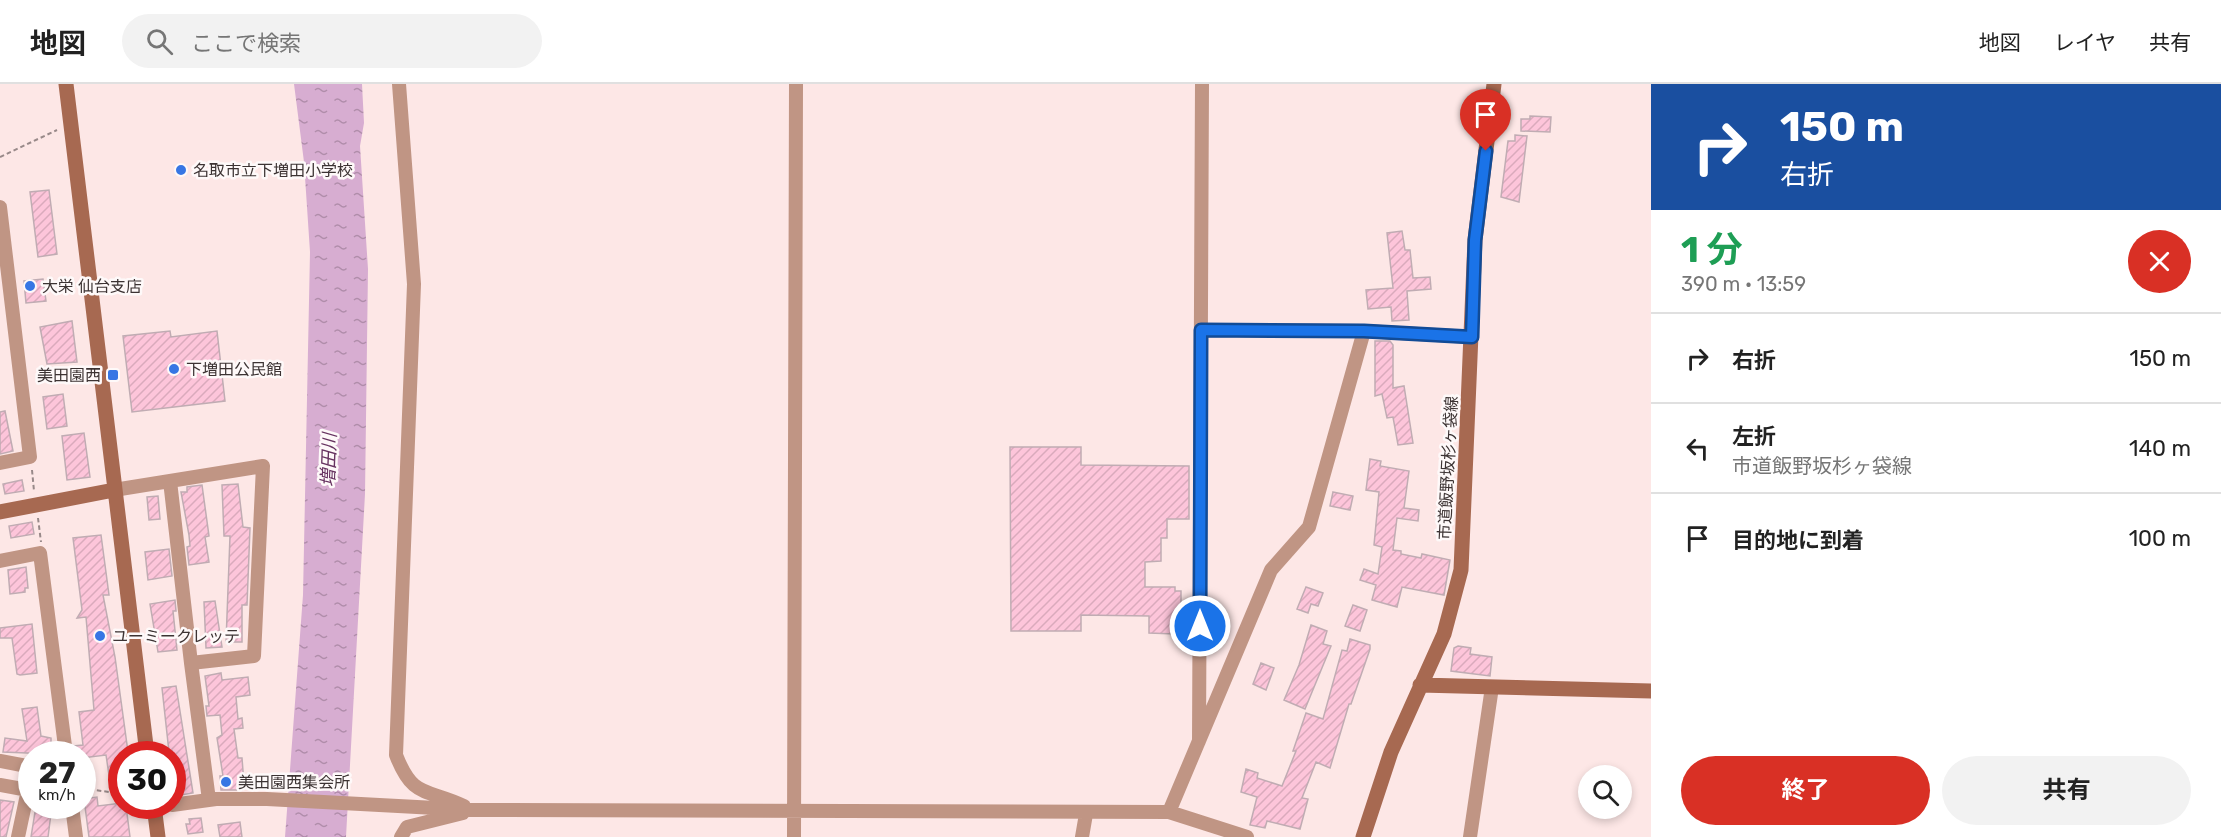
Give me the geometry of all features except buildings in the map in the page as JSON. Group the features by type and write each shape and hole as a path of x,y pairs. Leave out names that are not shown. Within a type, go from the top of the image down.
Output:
{"street":[{"path":"66,84 145,741"},
{"path":"399,84 414,284 396,755 405,777 415,788 472,810"},
{"path":"794,837 796,84"},
{"path":"1199,741 1202,84"},
{"name":"市道飯野坂杉ヶ袋線","path":"1363,837 1391,752 1444,634 1461,570 1475,240 1494,84"},
{"path":"0,207 2,249 30,457 0,463"},
{"path":"1201,330 1364,331 1472,337"},
{"path":"1169,812 1271,570 1309,527 1364,331"},
{"path":"0,512 114,490 262,466 254,656 191,663"},
{"path":"170,481 209,800"},
{"path":"0,561 40,553 64,741"},
{"path":"1420,685 1651,691"},
{"path":"1470,837 1492,687"},
{"path":"0,761 18,764"},
{"path":"0,785 28,790 18,837"},
{"path":"186,804 209,800 267,799 472,810 1086,814 1169,812 1247,837"},
{"path":"401,837 407,827 472,810"},
{"path":"1082,837 1086,814"},
{"path":"74,819 76,837"},
{"path":"156,819 158,837"}],"path":[{"path":"0,157 57,130"},
{"path":"30,457 35,494"},
{"path":"38,516 40,553"}],"water":[{"name":"増田川","path":"294,84 362,84 364,123 360,146 368,269 365,494 346,837 285,837 303,595 310,252 304,162"}],"place":[{"name":"名取市立下増田小学校","path":"181,170"},
{"name":"大栄 仙台支店","path":"30,286"},
{"name":"下増田公民館","path":"174,369"},
{"name":"美田園西","path":"113,375"},
{"name":"ユーミークレッテ","path":"100,636"},
{"name":"美田園西集会所","path":"226,782"}],"route":[{"path":"1200,626 1201,330 1364,331 1472,337 1475,240 1486,151"}]}
